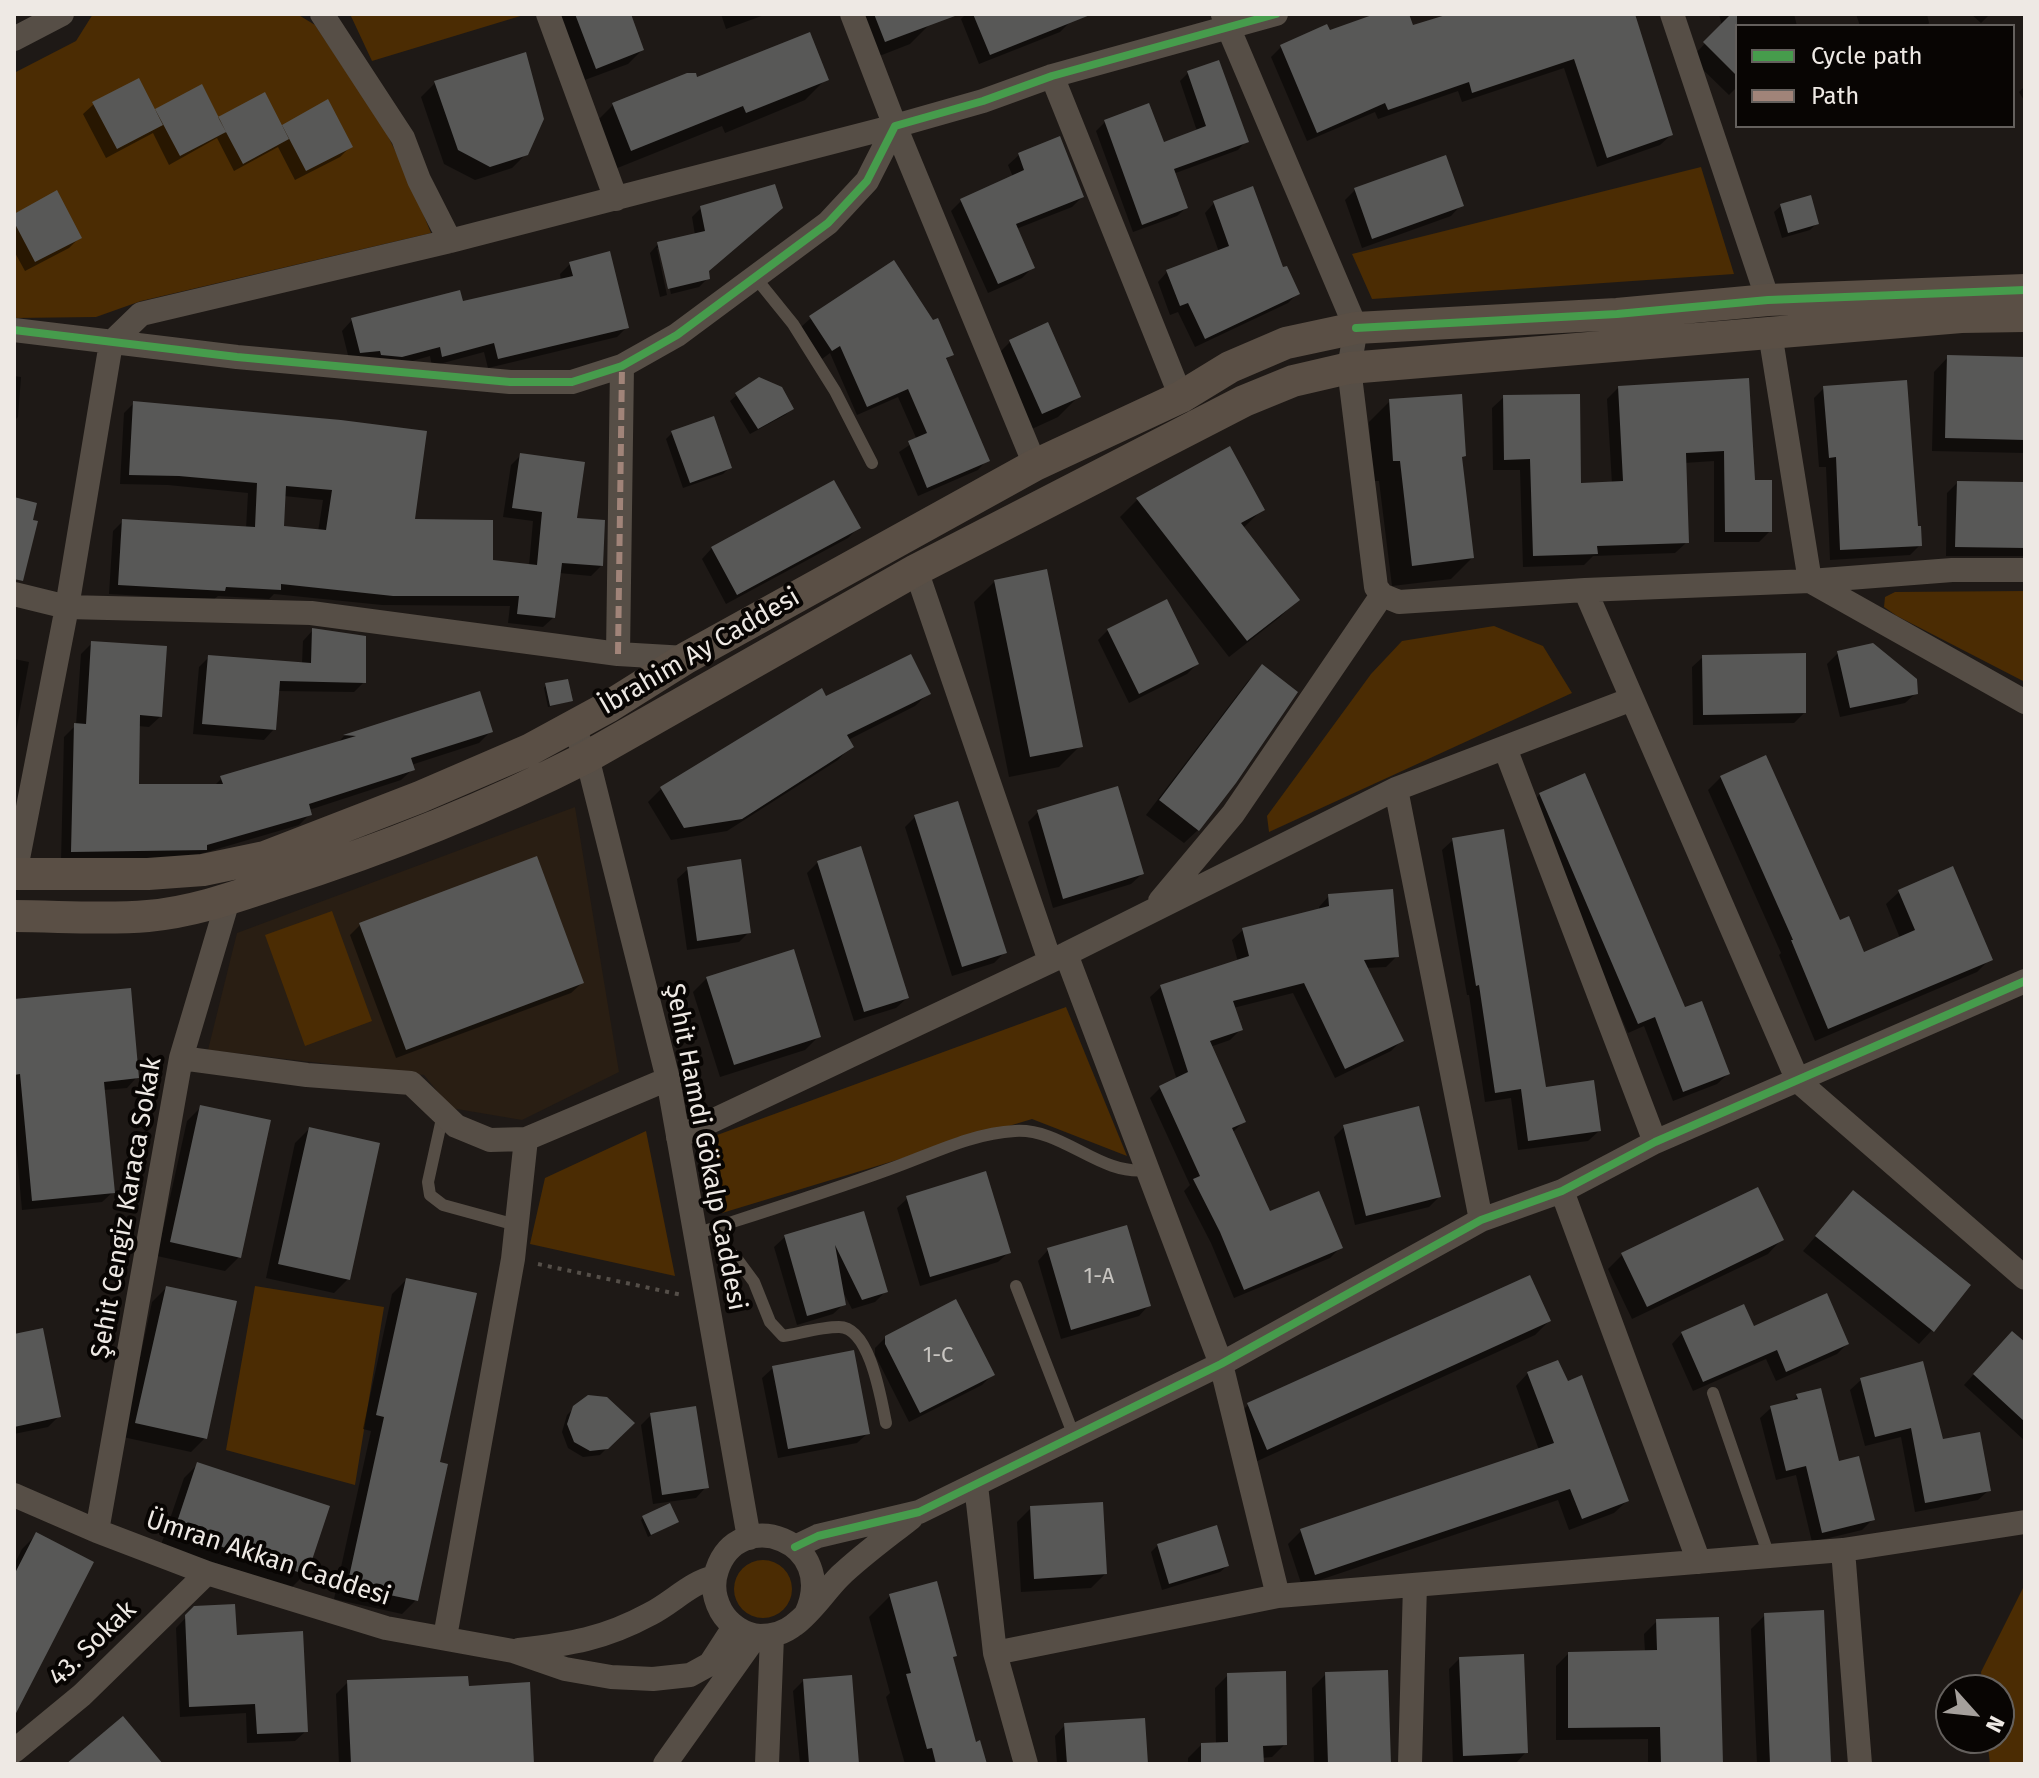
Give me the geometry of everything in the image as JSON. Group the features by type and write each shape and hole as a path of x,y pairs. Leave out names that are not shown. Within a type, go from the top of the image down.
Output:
{"main road":[{"name":"İbrahim Ay Caddesi","path":"14,874 203,870 265,857 420,797 529,750 686,658 1035,465 1181,397 1230,367 1286,343 1356,328 1617,314 1768,300 2025,290"},
{"name":"İbrahim Ay Caddesi","path":"14,916 147,916 187,910 228,900 360,857 442,825 587,757 916,570 1244,401 1293,381 1349,368 1961,317 2025,316"}],"street":[{"path":"14,39 62,14"},
{"path":"322,14 403,138 419,180 450,241"},
{"path":"548,14 616,199"},
{"path":"852,14 1035,465"},
{"path":"14,874 67,607 111,343 141,314 450,241 895,126 983,101 1225,20 1276,14"},
{"path":"1672,14 1768,300"},
{"path":"1225,20 1356,328 1349,368 1376,587 1382,595 1399,602 1585,590 1810,581 1952,570 2025,570"},
{"path":"1052,76 1181,397"},
{"path":"14,330 111,343 510,382 572,382 622,366 677,335 828,223 867,181 895,126"},
{"path":"1770,333 1810,581"},
{"path":"618,654 622,366"},
{"path":"916,570 1058,957 1147,1170 1221,1364 1278,1596"},
{"path":"1810,581 2025,702"},
{"path":"1585,590 1798,1081 2025,1278"},
{"path":"14,594 67,607 311,613 618,654 686,658"},
{"path":"1152,910 1233,814 1382,595"},
{"path":"678,1137 1058,957 1396,789 1632,699"},
{"name":"Şehit Hamdi Gökalp Caddesi","path":"572,726 587,757 668,1079 678,1137 706,1230 708,1301 749,1538"},
{"path":"1505,748 1655,1142"},
{"path":"1396,789 1481,1220"},
{"name":"Şehit Cengiz Karaca Sokak","path":"97,1531 181,1058 228,900"},
{"path":"795,1547 818,1536 919,1512 1221,1364 1481,1220 1562,1191 1655,1142 2025,981"},
{"path":"181,1058 307,1075 411,1083 456,1126 490,1140 526,1139 668,1079"},
{"path":"445,1637 513,1259 526,1139"},
{"path":"1562,1191 1699,1562"},
{"path":"976,1485 995,1653 1026,1764"},
{"name":"Ümran Akkan Caddesi","path":"14,1495 207,1573 386,1628 513,1651"},
{"path":"513,1651 565,1669 611,1677 653,1679 690,1675 754,1633 785,1632 859,1559 919,1512"},
{"path":"995,1653 1278,1596 1843,1550 2025,1522"},
{"path":"767,1764 754,1633 717,1605 715,1577 726,1553 749,1538 773,1536 795,1547 806,1558 812,1571 812,1601 806,1614"},
{"path":"1843,1550 1860,1764"},
{"name":"43. Sokak","path":"14,1751 82,1695 207,1573"},
{"path":"513,1651 612,1633 661,1609 703,1579 715,1577"},
{"path":"1410,1764 1415,1585"},
{"path":"665,1764 754,1633"}],"lane":[{"path":"755,277 793,324 835,391 872,463"},
{"path":"443,1114 428,1182 430,1195 443,1205 516,1225"},
{"path":"886,1423 870,1358 854,1333 842,1326 783,1336 770,1322 754,1282 737,1259 706,1230 823,1193 984,1136 1016,1131 1040,1132 1116,1168 1147,1170"},
{"path":"1016,1286 1074,1436"},
{"path":"1713,1393 1769,1556"}],"path":[{"path":"513,1259 708,1301"}],"shaded area":[{"path":"93,14 297,14 315,25 385,130 431,233 141,301 96,317 14,318 14,73 76,41"},
{"path":"350,14 527,14 372,61"},
{"path":"1701,167 1734,274 1372,299 1352,254"},
{"path":"2025,591 2025,682 1884,607 1885,597 1895,592"},
{"path":"1494,626 1543,646 1572,693 1269,832 1267,816 1371,674 1402,641"},
{"path":"575,807 619,1072 522,1120 451,1108 424,1075 208,1050 237,933"},
{"path":"332,911 372,1021 305,1046 265,935"},
{"path":"1066,1007 1127,1156 1032,1119 722,1213 709,1138"},
{"path":"646,1131 675,1276 530,1244 545,1178"},
{"path":"255,1286 384,1307 355,1485 226,1450"},
{"path":"763,1560 774,1562 783,1569 790,1578 790,1600 783,1609 774,1616 763,1618 752,1616 743,1609 736,1600 734,1589 736,1578 743,1569 752,1562"},
{"path":"2025,1584 2025,1764 1990,1764 1989,1754 2015,1754 2015,1674 1981,1672"}],"building":[{"path":"575,14 631,14 644,50 596,69"},
{"path":"874,14 955,14 955,16 885,42"},
{"path":"973,14 1090,14 1090,15 990,55"},
{"path":"1375,14 1409,14 1413,25 1449,14 1635,14 1673,135 1607,158 1574,59 1472,93 1469,82 1388,110 1385,103 1317,133 1280,45 1327,24 1330,30"},
{"path":"1731,14 1737,14 1735,74 1703,42"},
{"path":"810,32 829,80 746,113 743,106 631,151 612,103 687,73 696,73 697,77"},
{"path":"526,52 544,119 528,155 490,167 458,150 434,81"},
{"path":"1219,60 1249,142 1174,169 1188,208 1142,225 1104,120 1149,103 1164,142 1206,126 1187,71"},
{"path":"139,78 163,125 117,149 92,102"},
{"path":"202,84 226,132 180,156 155,109"},
{"path":"265,92 289,139 243,164 218,117"},
{"path":"328,99 353,147 306,171 282,125"},
{"path":"1060,136 1084,197 1016,224 1035,268 998,284 960,199 1024,170 1018,153"},
{"path":"1446,155 1464,206 1372,239 1354,188"},
{"path":"775,184 783,208 709,271 710,279 668,289 657,242 705,231 700,206"},
{"path":"1253,186 1283,267 1287,266 1300,294 1205,339 1188,303 1180,306 1166,270 1229,246 1213,201"},
{"path":"57,190 82,238 35,262 14,222 14,214"},
{"path":"1811,195 1819,224 1788,233 1780,204"},
{"path":"610,251 629,328 498,359 494,343 442,357 440,347 402,357 381,355 380,351 360,353 351,318 460,290 463,301 573,276 569,262"},
{"path":"894,260 933,320 938,318 954,355 946,358 990,461 927,488 908,441 927,433 908,389 867,407 840,346 832,351 809,316"},
{"path":"1048,322 1081,397 1042,414 1009,340"},
{"path":"1947,355 2025,357 2025,440 1945,438"},
{"path":"759,377 782,387 794,409 758,429 735,393"},
{"path":"1749,378 1755,480 1772,480 1772,532 1725,532 1724,451 1686,453 1689,543 1597,546 1598,554 1533,556 1530,459 1504,460 1503,395 1580,394 1581,483 1623,481 1618,386"},
{"path":"1907,380 1922,546 1840,550 1836,457 1829,458 1823,386"},
{"path":"1462,394 1466,456 1462,457 1474,558 1412,566 1400,461 1393,461 1389,399"},
{"path":"133,401 427,431 415,519 493,520 493,560 537,565 542,512 512,508 520,453 585,462 577,518 605,520 603,566 562,563 555,618 517,614 519,596 393,596 281,584 281,590 226,587 225,591 118,585 122,519 255,527 257,483 129,475","holes":["286,486 332,490 326,530 284,526"]},
{"path":"714,416 732,468 690,483 671,431"},
{"path":"1230,446 1265,510 1241,523 1300,600 1247,641 1136,498"},
{"path":"834,480 861,528 737,595 711,547"},
{"path":"1957,481 2025,482 2025,548 1955,547"},
{"path":"14,497 37,503 33,520 38,521 23,581 14,579"},
{"path":"1047,569 1083,747 1030,757 994,580"},
{"path":"1167,599 1199,664 1139,694 1107,629"},
{"path":"312,628 366,636 366,683 280,681 276,730 202,724 208,655 311,663"},
{"path":"91,641 167,646 162,717 140,715 139,784 223,784 220,776 356,736 343,735 480,691 493,732 411,758 415,770 309,804 312,815 207,845 207,850 71,852 74,723 86,724"},
{"path":"1873,643 1917,679 1918,694 1850,708 1837,651"},
{"path":"1806,653 1806,713 1703,715 1702,655"},
{"path":"911,654 931,694 847,735 854,747 742,819 684,828 660,787 822,688 826,696"},
{"path":"1262,664 1298,692 1199,831 1159,800"},
{"path":"568,679 573,701 550,706 545,683"},
{"path":"1766,755 1840,920 1849,916 1864,952 1915,930 1898,890 1953,866 1993,960 1828,1029 1793,940 1720,776"},
{"path":"1585,773 1685,1007 1702,1001 1730,1074 1683,1092 1655,1017 1638,1024 1539,793"},
{"path":"1118,786 1144,874 1063,899 1037,810"},
{"path":"958,801 1007,953 962,967 914,815"},
{"path":"1504,829 1546,1087 1594,1080 1601,1131 1528,1141 1521,1089 1495,1093 1452,838"},
{"path":"861,846 909,998 864,1012 817,861"},
{"path":"537,856 584,983 406,1050 359,923"},
{"path":"741,859 751,933 697,941 687,867"},
{"path":"1393,889 1399,957 1364,960 1404,1041 1345,1069 1304,983 1233,1001 1243,1030 1210,1041 1246,1122 1232,1128 1270,1211 1319,1191 1343,1248 1244,1290 1220,1232 1193,1179 1200,1176 1159,1086 1188,1072 1160,985 1249,956 1242,928 1329,906 1328,894"},
{"path":"794,949 821,1037 734,1065 706,977"},
{"path":"131,988 139,1078 104,1082 115,1193 32,1201 20,1074 14,1075 14,999"},
{"path":"200,1105 271,1120 241,1258 170,1242"},
{"path":"1419,1106 1441,1197 1366,1216 1343,1125"},
{"path":"309,1127 380,1143 350,1280 278,1264"},
{"path":"986,1171 1011,1253 930,1277 906,1196"},
{"path":"1758,1187 1784,1240 1647,1307 1621,1253"},
{"path":"1853,1190 1971,1285 1934,1332 1815,1236"},
{"path":"864,1211 888,1292 862,1300 835,1245 846,1305 807,1316 784,1235"},
{"path":"1127,1225 1151,1306 1071,1330 1047,1248"},
{"path":"1530,1275 1551,1321 1267,1450 1247,1403"},
{"path":"406,1278 477,1293 440,1462 448,1464 418,1601 347,1586 384,1417 376,1415"},
{"path":"166,1286 237,1301 207,1439 135,1423"},
{"path":"1827,1293 1849,1344 1786,1372 1777,1350 1703,1382 1681,1332 1744,1304 1754,1326"},
{"path":"956,1299 995,1375 920,1413 885,1344 885,1336"},
{"path":"43,1328 61,1417 14,1427 14,1334"},
{"path":"2012,1331 2025,1342 2025,1422 1973,1374"},
{"path":"854,1350 870,1434 788,1449 772,1366"},
{"path":"1558,1360 1568,1381 1582,1375 1629,1501 1582,1519 1570,1489 1315,1575 1300,1529 1554,1443 1527,1372"},
{"path":"1923,1361 1943,1439 1980,1432 1991,1491 1925,1503 1911,1428 1875,1437 1860,1378"},
{"path":"1821,1388 1839,1461 1859,1456 1875,1520 1822,1533 1806,1466 1786,1471 1770,1406 1798,1399 1796,1394"},
{"path":"588,1395 607,1397 635,1423 608,1449 590,1451 574,1442 567,1424 573,1406"},
{"path":"696,1406 709,1488 662,1495 650,1413"},
{"path":"197,1462 330,1506 307,1575 174,1531"},
{"path":"1103,1502 1107,1574 1034,1579 1030,1506"},
{"path":"670,1503 679,1522 651,1535 642,1516"},
{"path":"1217,1525 1229,1566 1169,1584 1157,1544"},
{"path":"36,1532 94,1562 14,1717 14,1575"},
{"path":"937,1581 976,1742 980,1740 987,1764 936,1764 932,1748 927,1749 906,1674 911,1673 889,1594"},
{"path":"235,1604 237,1635 303,1631 308,1732 257,1734 255,1704 189,1707 185,1615 194,1606"},
{"path":"1824,1610 1831,1762 1770,1764 1764,1613"},
{"path":"1719,1617 1723,1764 1661,1764 1660,1727 1568,1728 1568,1652 1657,1650 1656,1619"},
{"path":"1524,1654 1528,1753 1463,1756 1459,1657"},
{"path":"1388,1670 1391,1764 1328,1764 1325,1672"},
{"path":"1286,1671 1287,1745 1263,1746 1264,1764 1201,1764 1201,1743 1228,1742 1227,1673"},
{"path":"852,1675 859,1764 809,1764 803,1679"},
{"path":"468,1676 469,1686 530,1682 534,1764 351,1764 347,1680"},
{"path":"123,1716 163,1764 66,1764"},
{"path":"1145,1718 1148,1764 1067,1764 1064,1723"}],"marked path":[{"path":"618,654 622,366"}],"cycle path":[{"path":"14,330 237,357 510,382 572,382 622,366 677,335 828,223 867,181 895,126 983,101 1052,76 1276,14"},
{"path":"1356,328 1617,314 1768,300 2025,290"},
{"path":"795,1547 818,1536 919,1512 1221,1364 1481,1220 1562,1191 1655,1142 2025,981"}]}
